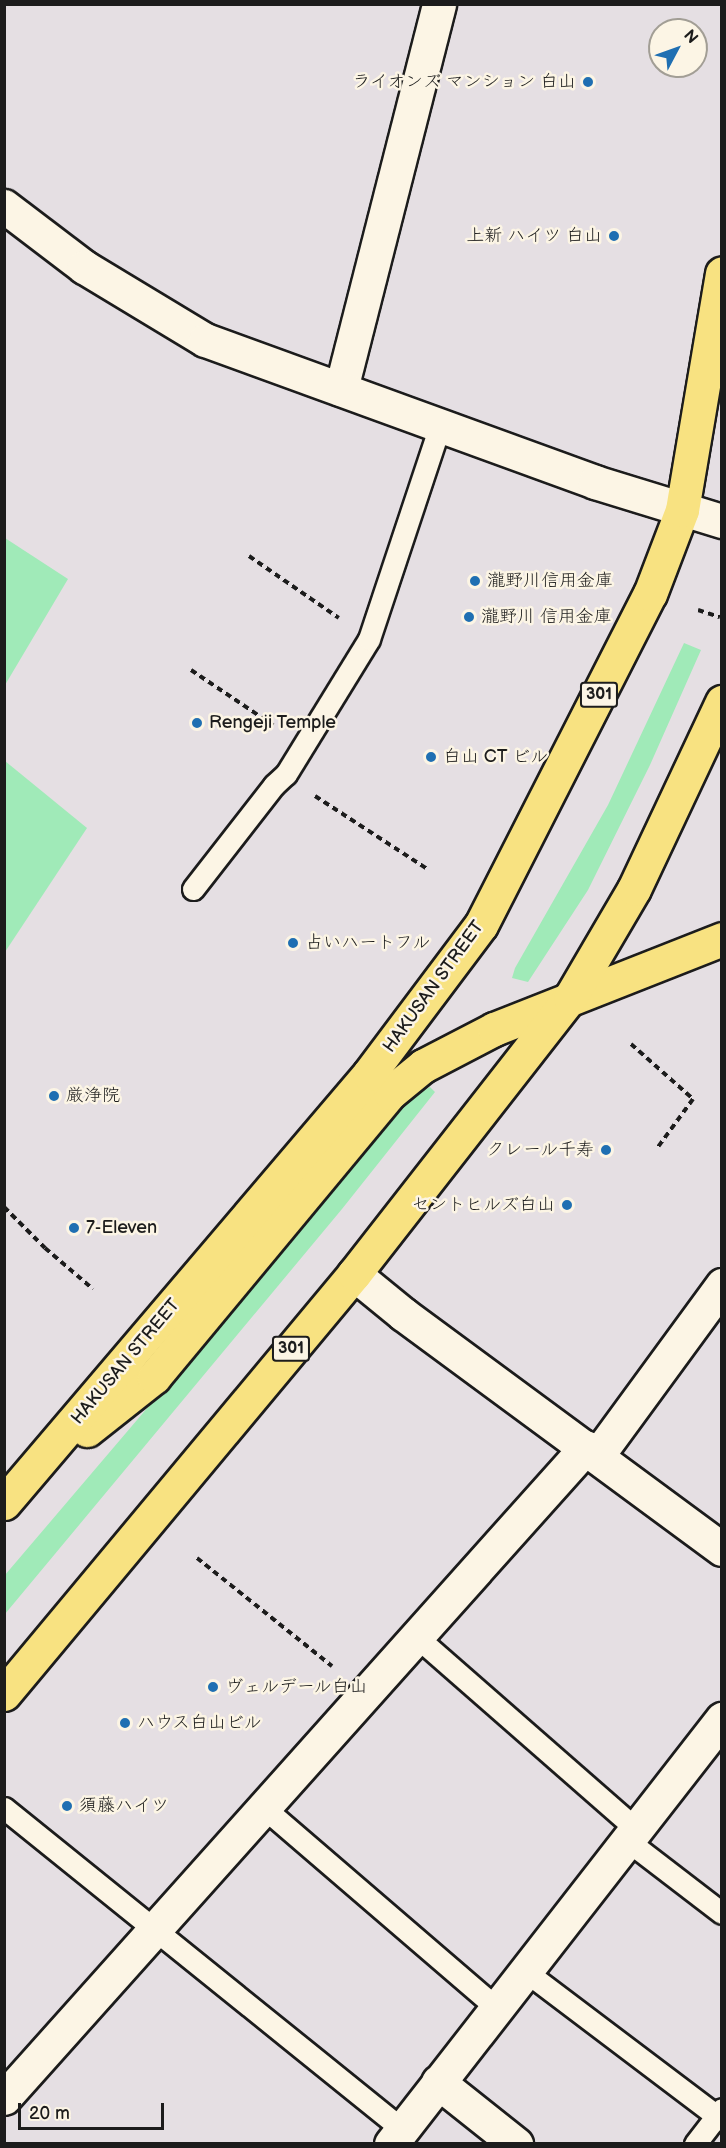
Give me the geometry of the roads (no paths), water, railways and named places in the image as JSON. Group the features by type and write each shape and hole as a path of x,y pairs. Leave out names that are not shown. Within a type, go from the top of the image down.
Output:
{"main road":[{"name":"HAKUSAN STREET","path":"4,1503 369,1074 481,925 650,594 682,510 722,273"},
{"name":"301","path":"4,1694 354,1274 570,998 634,889 722,702"},
{"name":"301","path":"31,1474 154,1377 390,1093 443,1054 494,1029 722,939"}],"street":[{"path":"341,389 439,4"},
{"path":"4,206 84,267 205,340 595,482 722,521"},
{"path":"354,1274 403,1314 722,1549"},
{"path":"4,2098 263,1807 592,1452 722,1285"},
{"path":"397,2136 722,1719"},
{"path":"438,2082 516,2144"}],"lane":[{"path":"193,889 274,785 286,774 369,639 440,425"},
{"path":"418,1638 633,1835 722,1913"},
{"path":"263,1807 497,2008"},
{"path":"4,1808 155,1930 397,2136"},
{"path":"525,1971 720,2115 695,2144"}],"place":[{"name":"ライオンズ マンション 白山","path":"588,82"},
{"name":"上新 ハイツ 白山","path":"614,236"},
{"name":"瀧野川信用金庫","path":"475,581"},
{"name":"瀧野川 信用金庫","path":"469,617"},
{"name":"Rengeji Temple","path":"197,723"},
{"name":"白山 CT ビル","path":"431,757"},
{"name":"占いハートフル","path":"293,943"},
{"name":"厳浄院","path":"54,1096"},
{"name":"クレール千寿","path":"606,1150"},
{"name":"セントヒルズ白山","path":"567,1205"},
{"name":"7-Eleven","path":"74,1228"},
{"name":"ヴェルデール白山","path":"213,1687"},
{"name":"ハウス白山ビル","path":"125,1723"},
{"name":"須藤ハイツ","path":"67,1806"}]}
